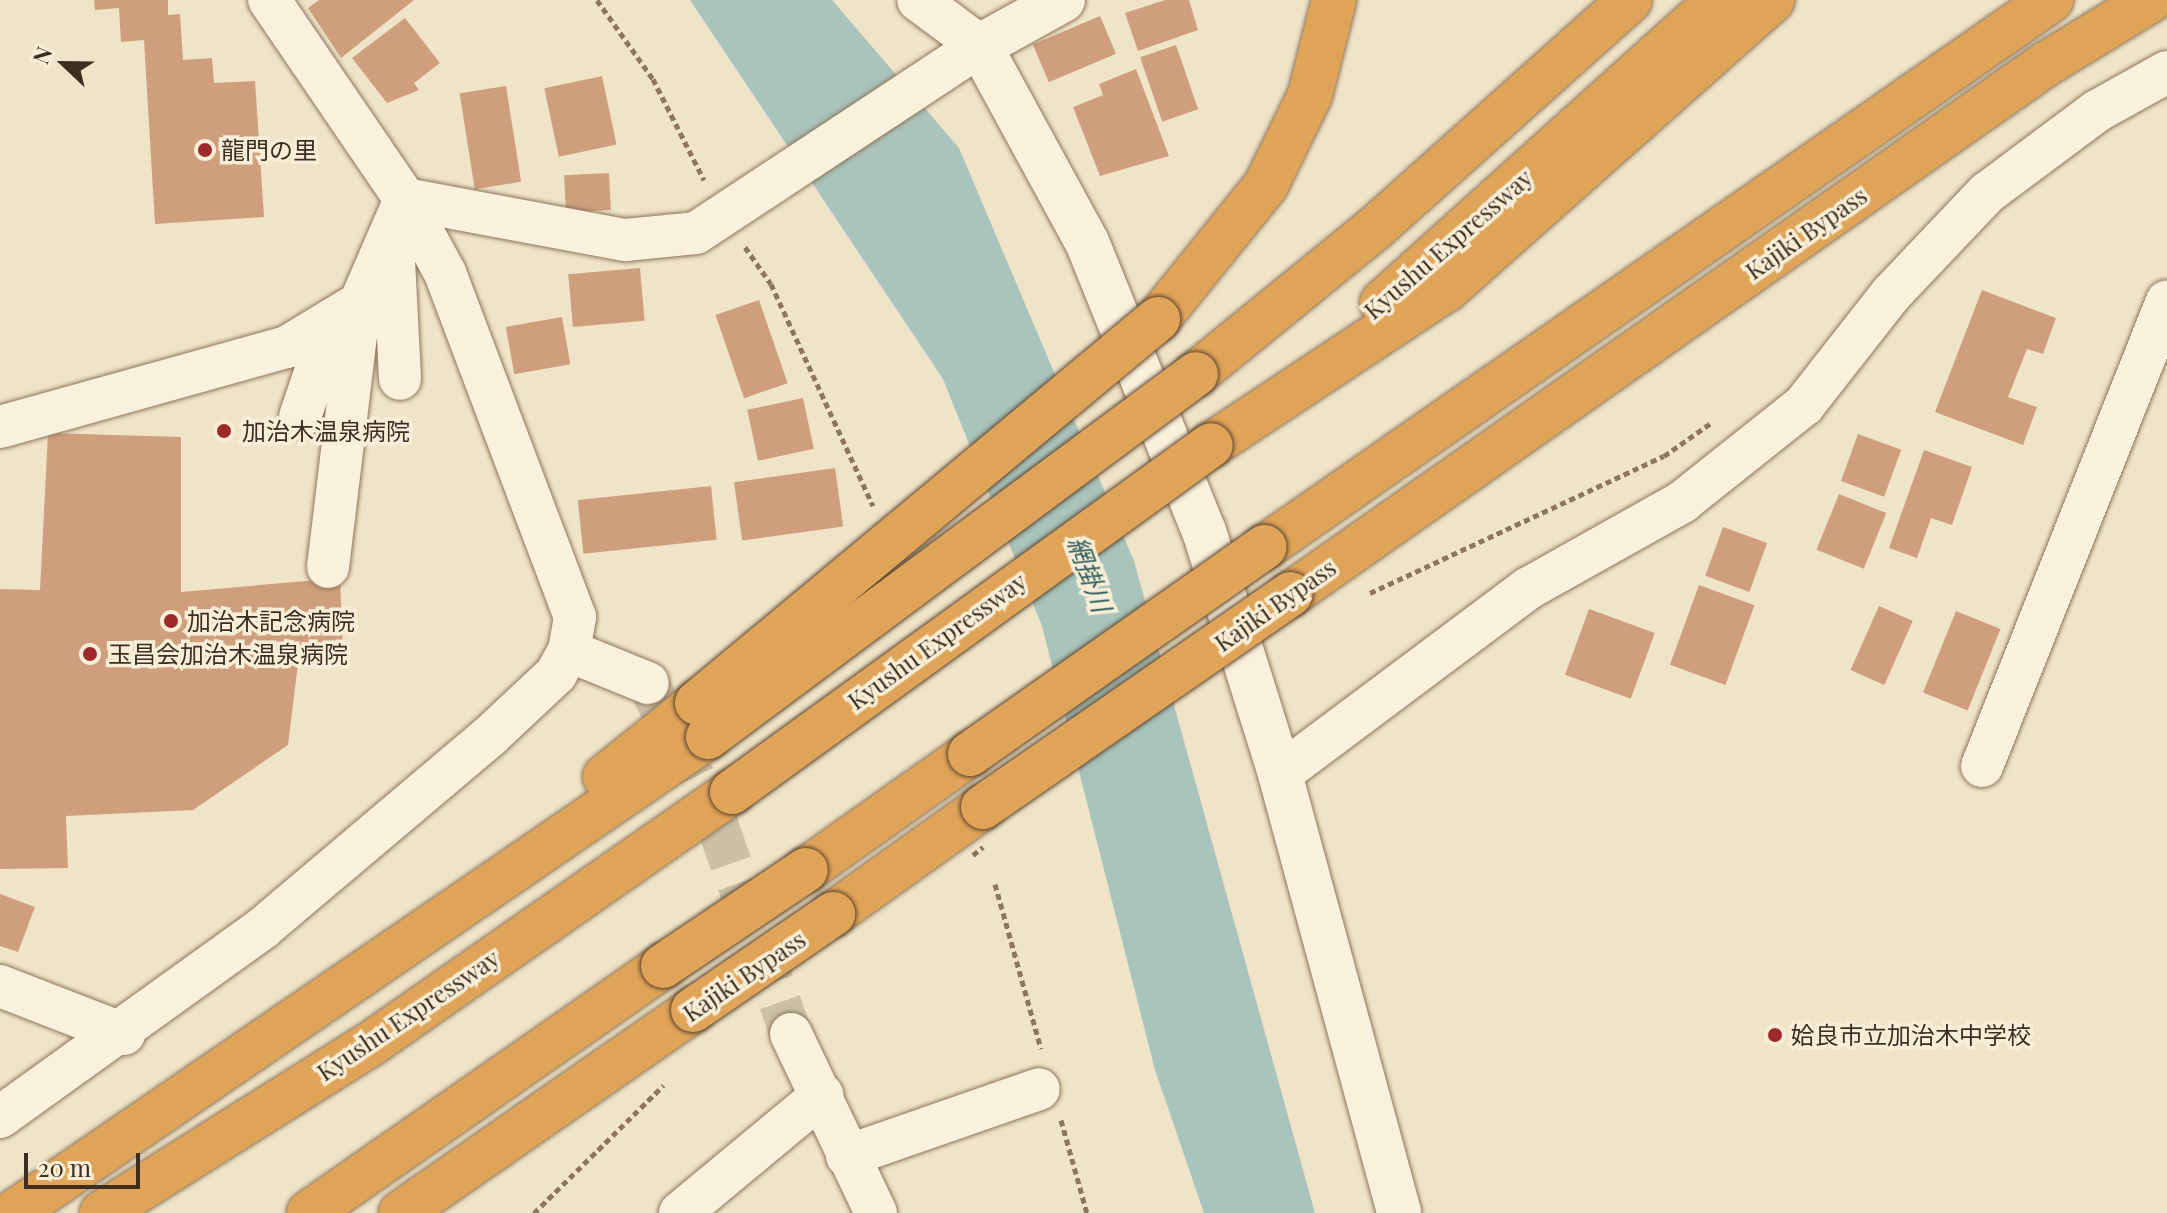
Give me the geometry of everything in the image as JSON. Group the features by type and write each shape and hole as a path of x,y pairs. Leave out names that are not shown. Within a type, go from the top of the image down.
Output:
{"highway":[{"path":"702,720 1158,319 1266,185 1310,95 1334,0"},
{"path":"13,1213 337,997 702,720 1196,374 1374,229 1630,0"},
{"name":"Kyushu Expressway","path":"102,1213 372,1043 732,792 1211,445 1416,275 1719,0"},
{"path":"1211,445 1447,289 1772,0"},
{"path":"309,1213 806,870 2051,0"},
{"name":"Kajiki Bypass","path":"401,1213 2046,64 2151,0"}],"street":[{"path":"0,1117 124,1034 490,736 556,674 569,651 575,617 541,520 445,273 399,213 269,0"},
{"path":"918,0 980,46 1087,242 1204,531 1280,774 1399,1213"},
{"path":"399,213 625,240 696,233 935,72 1063,0"},
{"path":"1280,774 1529,588 1694,492 1804,405 1891,294 1987,193 2097,111 2167,72"},
{"path":"300,417 346,311 399,213"},
{"path":"399,213 400,379"},
{"path":"1982,766 2167,302"},
{"path":"0,427 287,347 346,311"},
{"path":"328,567 346,311"},
{"path":"569,651 648,683"},
{"path":"0,986 124,1034"},
{"path":"791,1034 876,1213"},
{"path":"847,1156 1039,1089"},
{"path":"680,1213 822,1095"}],"path":[{"path":"597,0 653,79 771,284 880,521"},
{"path":"1357,599 1664,456 1715,420"},
{"path":"534,1213 668,1081"}],"water":[{"name":"網掛川","path":"690,0 832,0 959,148 1134,561 1315,1213 1204,1213 1155,1070 1042,626 943,379"}],"building":[{"name":"龍門の里","path":"94,0 168,0 168,15 180,14 183,60 212,58 214,83 255,81 264,217 155,224 144,40 121,42 119,8 95,10"},
{"path":"319,0 414,0 341,58 308,8"},
{"path":"1165,0 1189,0 1198,30 1138,51 1125,13"},
{"path":"1100,16 1116,54 1049,82 1033,45"},
{"path":"405,18 440,63 414,83 419,90 387,103 352,58"},
{"path":"1176,45 1198,109 1162,122 1140,57"},
{"path":"1136,69 1169,156 1100,176 1073,107 1103,95 1099,84"},
{"path":"602,76 617,144 559,157 544,88"},
{"path":"506,86 521,182 475,189 460,93"},
{"path":"609,173 611,210 566,212 564,175"},
{"path":"640,268 645,321 573,327 568,274"},
{"path":"1982,290 2056,318 2043,354 2027,349 2008,397 2037,407 2023,445 1935,412"},
{"path":"759,300 788,383 744,398 716,315"},
{"path":"562,317 570,364 514,374 506,327"},
{"path":"803,398 814,449 758,461 747,410"},
{"name":"加治木記念病院","path":"48,433 181,437 181,592 340,578 343,651 299,656 288,745 193,810 66,816 68,868 0,869 0,589 40,590"},
{"path":"1858,434 1901,450 1884,497 1841,481"},
{"path":"1924,450 1972,467 1952,525 1931,518 1917,558 1889,548"},
{"path":"835,468 843,526 742,541 734,482"},
{"path":"711,486 717,540 583,554 578,500"},
{"path":"1839,494 1886,513 1864,569 1817,550"},
{"path":"1723,527 1767,543 1749,592 1705,576"},
{"path":"1699,585 1754,605 1725,685 1670,665"},
{"path":"1879,606 1913,621 1884,685 1851,670"},
{"path":"1589,609 1655,633 1631,699 1565,675"},
{"path":"1956,611 2001,629 1968,711 1923,693"},
{"path":"0,894 35,907 18,952 0,946"}],"tunnel":[{"path":"648,683 717,824 791,1034"}],"place":[{"name":"龍門の里","path":"205,150"},
{"name":"加治木温泉病院","path":"224,431"},
{"name":"加治木記念病院","path":"171,621"},
{"name":"玉昌会加治木温泉病院","path":"90,654"},
{"name":"姶良市立加治木中学校","path":"1775,1035"}]}
